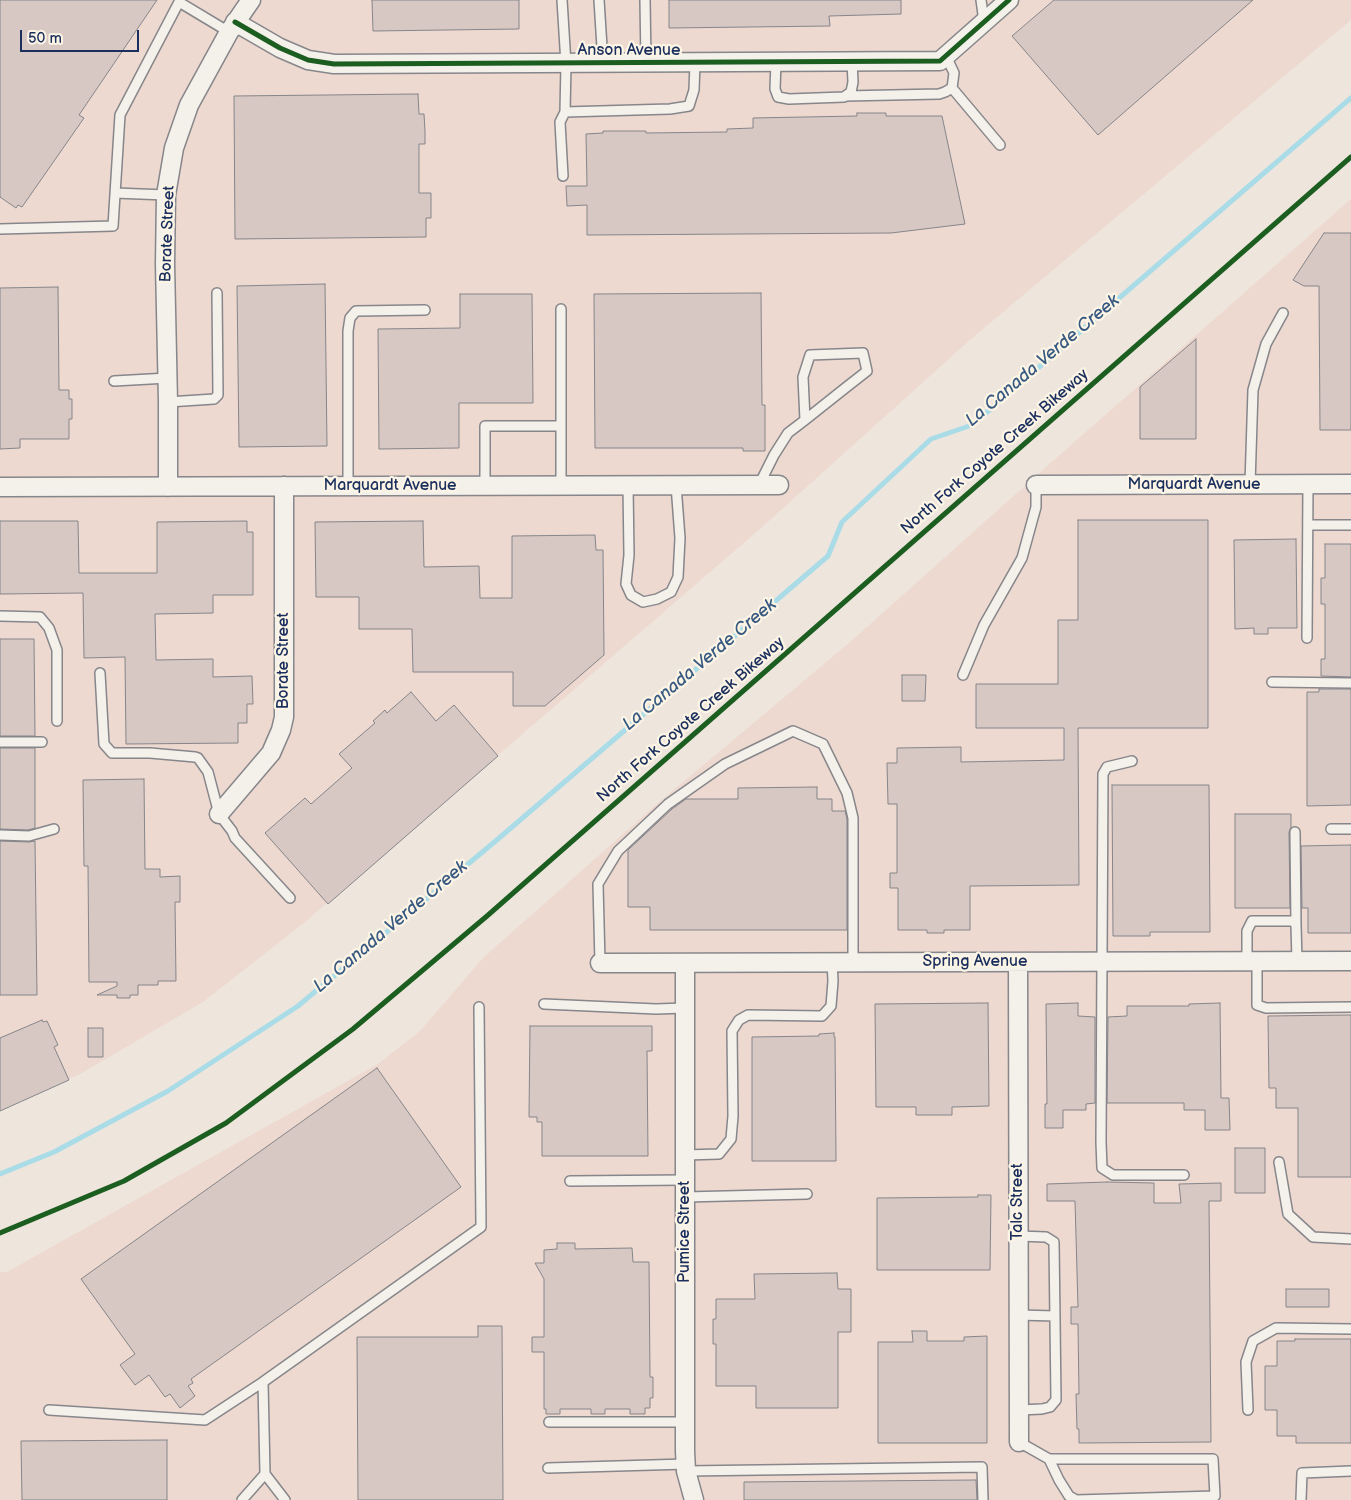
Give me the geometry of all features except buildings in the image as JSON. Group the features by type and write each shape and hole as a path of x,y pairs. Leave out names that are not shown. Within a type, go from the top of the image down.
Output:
{"street":[{"name":"Borate Street","path":"168,487 166,195 174,148 189,105 232,27 251,0"},
{"name":"Anson Avenue","path":"232,27 308,60 334,64 940,61 1009,0"},
{"name":"Marquardt Avenue","path":"1036,485 1351,484"},
{"name":"Marquardt Avenue","path":"0,487 779,485"},
{"name":"Borate Street","path":"219,814 271,754 284,717 284,486"},
{"name":"Spring Avenue","path":"600,963 1351,961"},
{"name":"Talc Street","path":"1018,962 1019,1442"},
{"name":"Pumice Street","path":"685,963 685,1422 686,1468 694,1500"}],"lane":[{"path":"562,0 566,64 565,112 560,122 563,176"},
{"path":"599,0 603,64"},
{"path":"645,0 646,63"},
{"path":"981,0 984,22"},
{"path":"0,229 113,226 120,115 179,2 232,27"},
{"path":"946,56 954,72 952,88 1000,145"},
{"path":"776,62 775,89 778,97 789,100 845,96 939,94 952,88"},
{"path":"845,96 851,92 853,82 852,62"},
{"path":"565,112 670,109 689,106 694,90 696,63"},
{"path":"115,194 166,195"},
{"path":"168,402 214,398 218,395 217,293"},
{"path":"561,309 561,486"},
{"path":"348,486 348,331 350,318 356,311 426,310"},
{"path":"1250,484 1253,390 1266,344 1282,313"},
{"path":"759,485 788,432 805,420 867,371 863,353 810,355 803,377 805,420"},
{"path":"114,381 168,378"},
{"path":"485,486 485,426 561,426"},
{"path":"1307,638 1308,484"},
{"path":"963,675 984,625 1022,558 1036,507 1036,485"},
{"path":"628,486 629,555 626,584 631,594 642,602 656,599 671,592 678,577 680,538 676,486"},
{"path":"1308,525 1351,525"},
{"path":"0,616 40,617 49,628 56,650 57,720"},
{"path":"100,673 104,744 112,753 195,756 198,758 208,772 219,814 235,838 290,898"},
{"path":"1272,682 1351,683"},
{"path":"600,963 598,884 618,851 668,804 725,764 793,731 823,744 847,793 853,818 854,962"},
{"path":"0,742 42,742"},
{"path":"1132,761 1107,767 1103,774 1102,1168 1113,1175 1184,1176"},
{"path":"0,835 29,836 54,829"},
{"path":"1331,829 1351,829"},
{"path":"1296,832 1297,961"},
{"path":"1296,925 1293,921 1252,921 1247,931 1257,1005 1266,1008 1351,1007"},
{"path":"685,1155 719,1154 731,1139 733,1116 731,1042 732,1031 739,1020 748,1015 822,1016 831,1006 832,962"},
{"path":"544,1004 656,1009 685,1008"},
{"path":"49,1410 205,1420 263,1382 481,1227 479,1007"},
{"path":"1278,1162 1288,1214 1314,1238 1351,1239"},
{"path":"570,1180 807,1194"},
{"path":"1018,1236 1046,1237 1054,1242 1056,1400 1050,1407 1019,1410"},
{"path":"1019,1315 1055,1316"},
{"path":"1248,1410 1246,1362 1253,1341 1276,1328 1351,1329"},
{"path":"263,1382 265,1474 285,1500"},
{"path":"549,1422 685,1422"},
{"path":"1019,1442 1049,1459 1213,1459 1215,1496 1076,1500 1064,1488 1049,1459"},
{"path":"548,1468 982,1467 983,1500"},
{"path":"1301,1500 1302,1472 1351,1471"},
{"path":"242,1500 265,1474"}],"shaded area":[{"path":"0,0 1351,0 1351,20 971,339 761,528 305,922 203,1002 80,1074 0,1109"},
{"path":"1351,199 1351,1500 0,1500 0,1272 7,1272 378,1064 420,1031 483,958 658,803 849,643"}],"waterway":[{"name":"La Canada Verde Creek","path":"0,1174 54,1152 168,1091 298,1006 498,839 828,556 842,522 931,439 972,425 1351,98"}],"cycle path":[{"path":"235,22 280,48 308,60 334,64 940,61 1009,0"},
{"name":"North Fork Coyote Creek Bikeway","path":"0,1233 124,1181 226,1123 353,1029 487,916 1351,157"}]}
